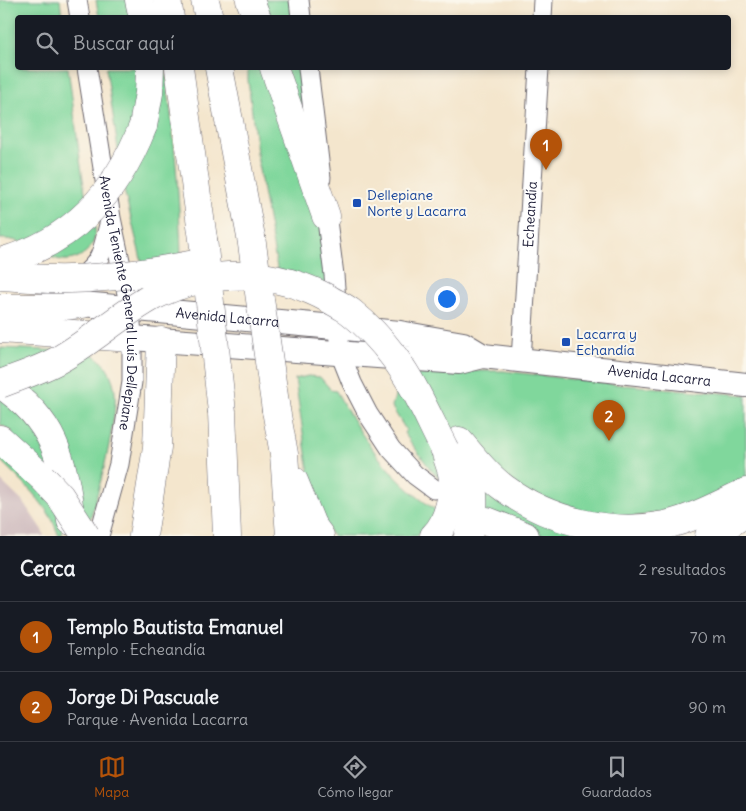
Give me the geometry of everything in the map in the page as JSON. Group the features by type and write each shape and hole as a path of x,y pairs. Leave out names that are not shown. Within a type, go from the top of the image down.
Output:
{"highway":[{"path":"139,0 142,15"},
{"path":"167,0 170,15"},
{"path":"205,0 208,15"},
{"path":"250,0 255,15"},
{"path":"0,262 45,245 80,222 98,204 112,186 133,150 143,126 149,93 150,70"},
{"path":"179,70 203,239 222,412 227,536"},
{"path":"219,70 251,237 284,454 290,536"},
{"path":"275,70 326,216"},
{"path":"0,276 68,279 128,276 218,260 240,258 295,266 321,275 358,298 383,319 410,348 473,487 474,518 487,530 526,536"},
{"path":"0,384 39,370 60,359 152,297 179,284 241,275 263,276 282,280 314,291 351,312 393,356 454,443 502,487 542,511 572,522 609,528 634,529 666,525 690,517 746,492"},
{"path":"0,308 39,308 82,304"},
{"path":"0,330 132,338"},
{"path":"143,536 157,447 161,341"},
{"path":"0,384 17,396 36,414 54,442 66,483 71,536"},
{"path":"0,439 42,476 60,496 86,536"},
{"path":"434,536 447,516 452,486 454,443"},
{"path":"284,454 302,504 312,525 320,536"},
{"path":"709,536 746,512"}],"main road":[{"name":"Avenida Lacarra","path":"82,304 400,333 463,344 483,356"},
{"name":"Avenida Lacarra","path":"132,338 458,362 483,356 746,385"}],"street":[{"path":"77,0 80,15"},
{"path":"299,0 301,15"},
{"path":"542,15 543,0"},
{"name":"Avenida Teniente General Luís Dellepiane","path":"87,70 111,218 130,308 132,338 131,391 119,464 100,536"},
{"path":"308,70 334,275 340,353 352,383 368,414 391,449 415,475 434,488"},
{"name":"Echeandía","path":"521,360 539,70"},
{"path":"0,254 23,257 54,272 82,276 96,265 111,218"},
{"path":"82,276 82,304"}],"shaded area":[{"path":"0,480 23,502 44,536 0,536"}],"green space":[{"path":"0,0 60,0 62,15 15,15 15,70 68,70 85,192 95,230 94,241 89,249 81,255 73,259 60,260 28,245 10,239 0,239"},
{"path":"96,0 129,0 132,15 99,15"},
{"path":"261,0 290,0 293,15 266,15"},
{"path":"106,70 165,70 177,182 182,297 143,267 124,190"},
{"path":"248,70 268,70 321,222 329,291 318,300 282,295 259,169"},
{"path":"286,70 300,70 305,113 301,113"},
{"path":"0,348 90,352 102,362 111,375 115,396 112,428 107,455 85,536 77,497 0,376"},
{"path":"504,371 612,384 746,395 746,481 686,508 615,520 441,479 431,470 404,433 406,430 393,409 392,406 399,383 414,375"},
{"path":"308,376 320,377 331,390 336,391 356,425 391,472 405,486 436,510 428,524 417,536 334,536 330,533 312,493 295,379"},
{"path":"0,392 47,440 62,518 62,536 59,536 50,516 38,500 0,460 0,450 13,432 0,424"},
{"path":"480,485 589,536 545,536 505,520 481,514"}],"place":[{"name":"Templo Bautista Emanuel","path":"546,170"},
{"name":"Dellepiane Norte y Lacarra","path":"357,203"},
{"name":"Lacarra y Echandía","path":"566,342"},
{"name":"Jorge Di Pascuale","path":"609,441"}]}
